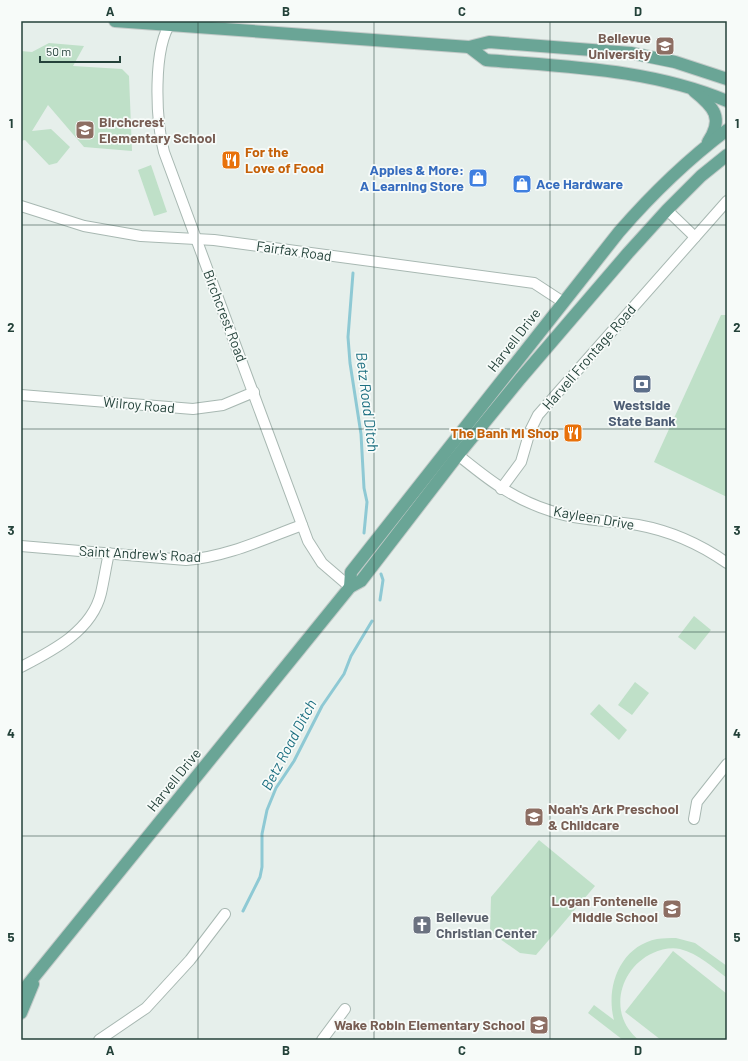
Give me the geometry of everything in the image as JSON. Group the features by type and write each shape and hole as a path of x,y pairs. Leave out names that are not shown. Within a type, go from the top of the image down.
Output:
{"main road":[{"path":"115,21 170,23 469,47 489,42 632,53 675,62 727,78"},
{"path":"469,47 486,60 640,75 689,87 727,101"},
{"path":"689,87 711,106 715,113 716,128 702,150"},
{"name":"Harvell Drive","path":"350,587 351,572 563,302 649,197 727,130"},
{"name":"Harvell Drive","path":"21,993 350,587 361,582 458,455 520,379 666,210 701,176 727,155"},
{"path":"21,982 39,970"},
{"path":"21,1013 39,970"}],"street":[{"name":"Birchcrest Road","path":"170,23 163,42 160,65 157,109 159,132 196,239 308,541 322,563 350,587"},
{"name":"Harvell Frontage Road","path":"501,488 521,462 530,431 538,415 727,201"},
{"name":"Fairfax Road","path":"21,206 64,220 141,236 196,239 443,269 534,282 563,302"},
{"path":"666,210 695,237"},
{"name":"Wilroy Road","path":"21,395 193,409 223,405 254,392"},
{"name":"Kayleen Drive","path":"448,447 501,488 536,505 560,514 584,519 638,525 673,534 702,547 727,563"},
{"name":"Saint Andrew's Road","path":"21,546 186,560 207,558 231,552 302,525"},
{"path":"21,667 69,640 82,625 93,610 101,595 109,553"},
{"path":"694,818 697,802 727,764"},
{"path":"106,1038 146,1008 190,960 226,914"},
{"path":"322,1040 345,1009"}],"green space":[{"path":"49,43 84,46 73,66 122,69 129,76 132,151 84,147 48,105 32,131 51,129 70,147 57,163 49,165 25,140 21,141 21,51 32,52"},
{"path":"151,165 167,212 154,216 138,170"},
{"path":"721,315 727,315 727,497 654,462"},
{"path":"694,616 711,630 695,650 678,637"},
{"path":"635,682 649,693 632,715 618,705"},
{"path":"599,704 627,730 619,740 590,714"},
{"path":"539,840 595,886 536,955 520,953 490,932 491,897"},
{"path":"676,938 695,943 727,966 727,978 705,961 687,951 677,948 663,949 641,960 632,969 625,981 621,993 620,1005 623,1018 629,1030 639,1040 623,1040 588,1013 594,1005 614,1020 612,994 614,981 625,959 644,943 657,939"},
{"path":"673,951 727,994 727,1040 661,1040 625,1012"}],"waterway":[{"name":"Betz Road Ditch","path":"353,273 348,337 350,363 361,434 364,488 367,502 364,533"},
{"name":"Betz Road Ditch","path":"380,600 383,580 381,574"},
{"name":"Betz Road Ditch","path":"243,911 260,877 262,867 262,834 267,810 276,788 294,761 322,706 344,674 351,656 372,621"}],"place":[{"name":"Bellevue University","path":"665,46"},
{"name":"Birchcrest Elementary School","path":"85,130"},
{"name":"For the Love of Food","path":"231,160"},
{"name":"Apples & More: A Learning Store","path":"478,178"},
{"name":"Ace Hardware","path":"522,184"},
{"name":"Westside State Bank","path":"642,384"},
{"name":"The Banh Mi Shop","path":"573,433"},
{"name":"Noah's Ark Preschool & Childcare","path":"534,817"},
{"name":"Logan Fontenelle Middle School","path":"672,909"},
{"name":"Bellevue Christian Center","path":"422,925"},
{"name":"Wake Robin Elementary School","path":"539,1025"}]}
